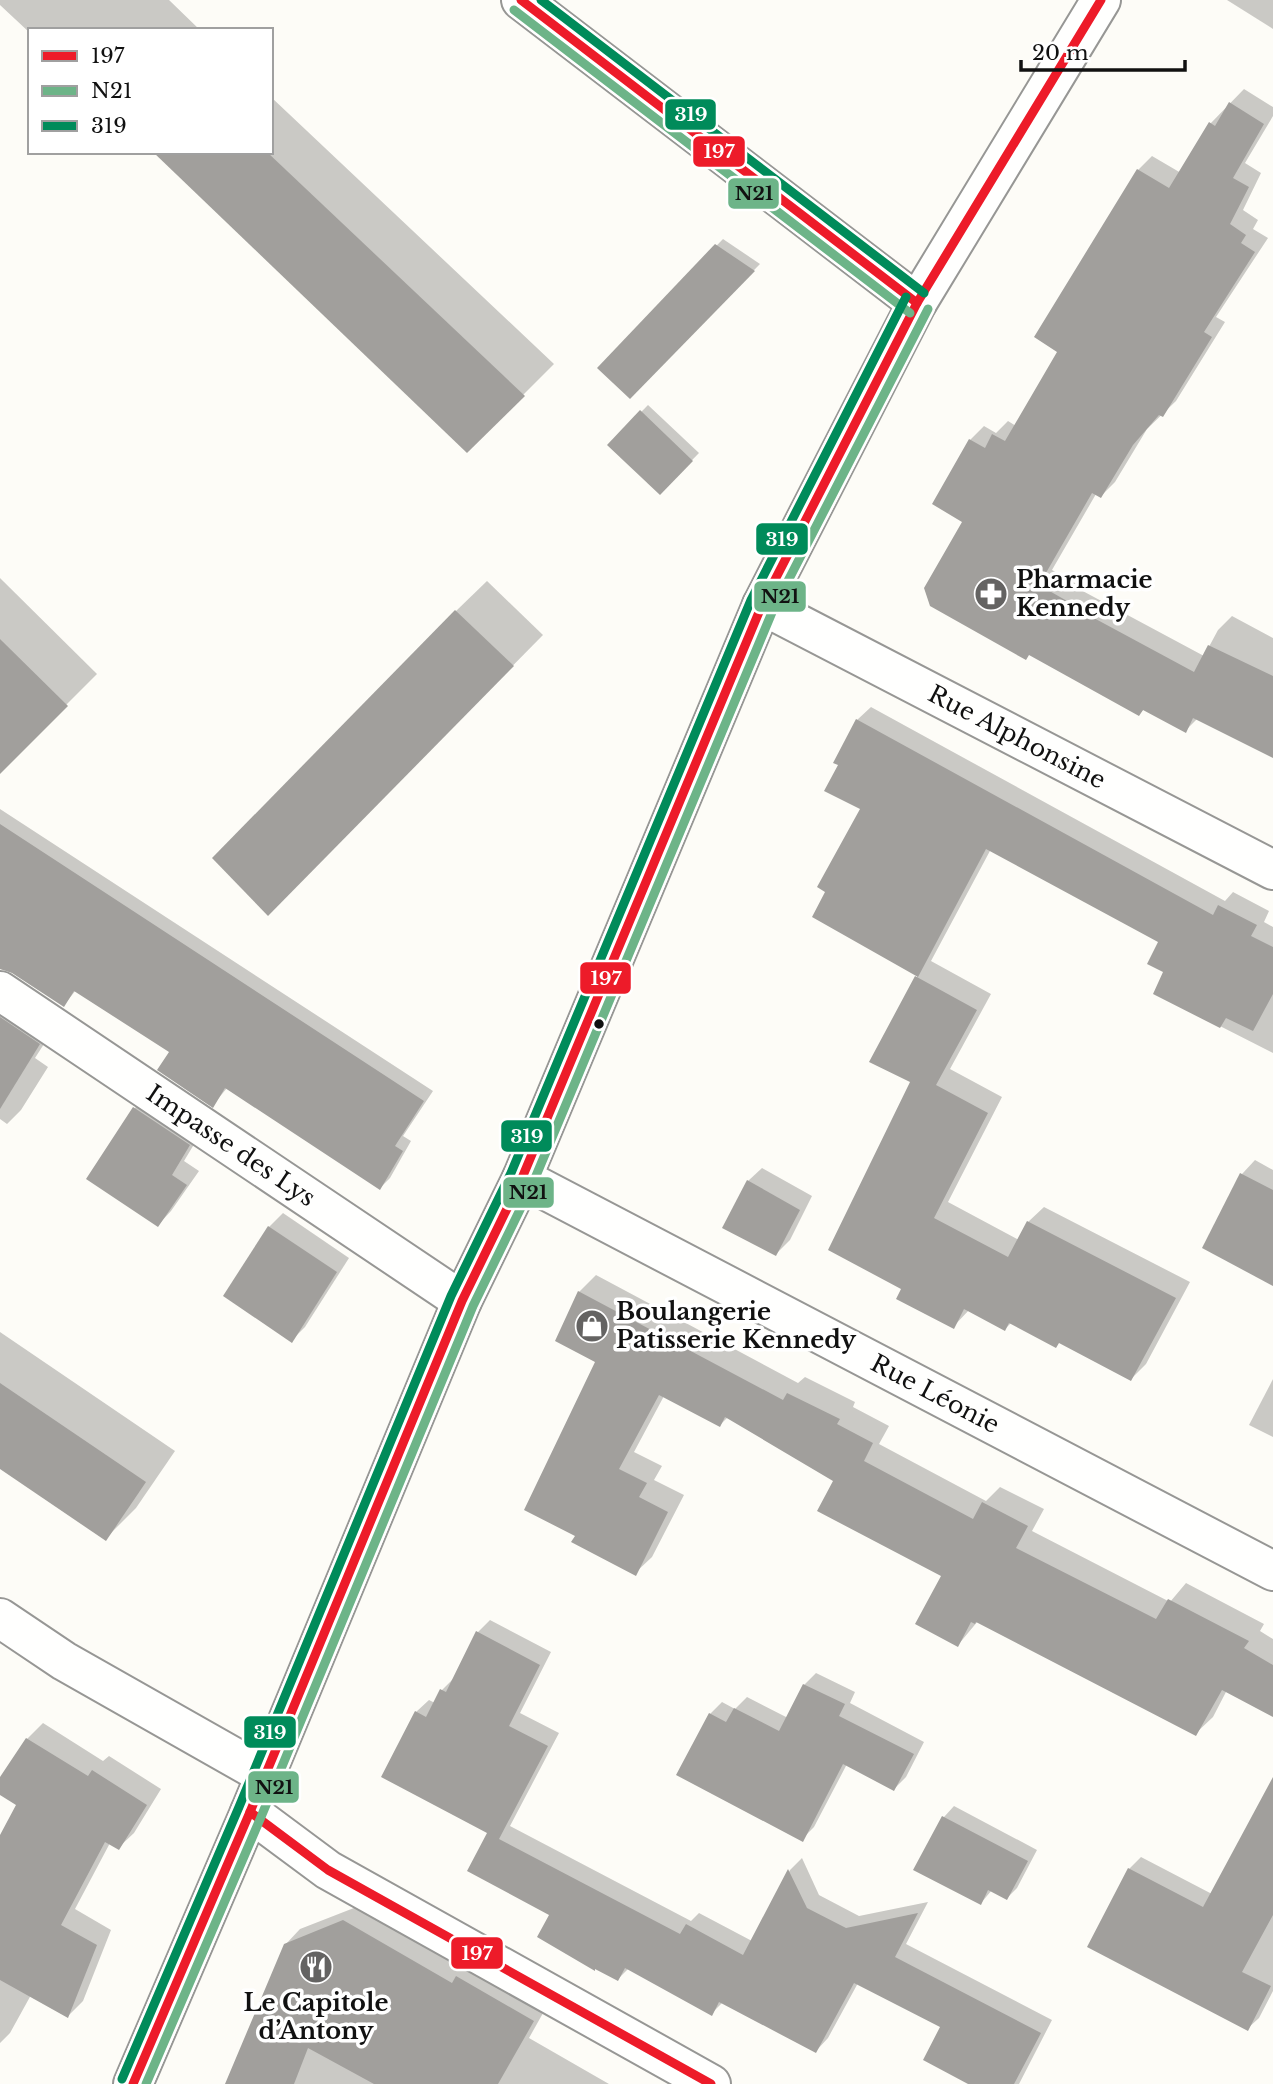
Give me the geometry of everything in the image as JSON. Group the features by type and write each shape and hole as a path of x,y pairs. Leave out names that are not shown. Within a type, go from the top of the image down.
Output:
{"street":[{"path":"522,0 917,303"},
{"path":"133,2084 250,1812 462,1301 522,1178 762,605 917,303 1101,0"},
{"name":"Rue Alphonsine","path":"762,605 1273,870"},
{"name":"Impasse des Lys","path":"0,991 462,1301"},
{"name":"Rue Léonie","path":"522,1178 1273,1570"},
{"path":"0,1618 64,1661 265,1775"},
{"path":"250,1812 328,1870 711,2084"}],"building":[{"path":"1229,102 1264,124 1233,178 1249,187 1230,224 1246,235 1241,243 1255,252 1204,332 1212,337 1163,417 1159,415 1133,445 1101,498 1092,493 1039,585 1067,601 1066,603 1194,672 1208,645 1273,676 1273,758 1193,718 1186,733 1143,710 1139,716 1029,655 1026,660 930,606 924,588 962,522 932,504 969,439 985,448 992,434 1005,441 1057,352 1034,337 1137,169 1169,188 1209,122 1215,126"},
{"path":"155,154 269,154 525,396 467,453"},
{"path":"715,244 755,271 630,399 597,368"},
{"path":"640,410 693,461 660,495 607,445"},
{"path":"455,610 514,666 268,916 212,858"},
{"path":"0,639 68,706 0,774"},
{"path":"856,719 1213,915 1218,905 1257,925 1251,936 1273,947 1273,994 1253,1031 1226,1018 1220,1028 1153,994 1163,972 1147,964 1158,942 986,849 918,977 812,917 825,892 817,887 860,809 824,791 838,765 833,763"},
{"path":"0,824 424,1101 395,1146 403,1151 380,1190 225,1088 213,1108 157,1070 169,1052 74,991 64,1007 12,973 0,969"},
{"path":"915,976 977,1010 936,1085 988,1113 934,1218 1008,1257 1027,1221 1176,1298 1131,1381 1059,1343 1056,1348 1009,1323 1005,1331 964,1309 954,1329 896,1299 901,1289 828,1250 910,1082 869,1062"},
{"path":"0,1017 40,1044 0,1109"},
{"path":"133,1107 190,1145 172,1175 187,1185 158,1227 86,1179"},
{"path":"1240,1173 1273,1190 1273,1286 1202,1248"},
{"path":"747,1180 800,1210 776,1256 722,1228"},
{"path":"268,1226 337,1272 292,1343 223,1296"},
{"path":"578,1291 783,1400 787,1393 840,1419 837,1424 873,1443 864,1461 973,1519 982,1502 1028,1526 1016,1548 1156,1619 1168,1599 1249,1641 1244,1648 1273,1665 1273,1717 1222,1690 1196,1736 976,1622 971,1622 958,1647 915,1624 941,1576 817,1511 833,1481 725,1417 720,1427 659,1395 619,1469 647,1483 639,1497 668,1512 636,1576 571,1542 575,1536 524,1510 595,1362 555,1341"},
{"path":"0,1383 146,1482 106,1541 0,1469"},
{"path":"476,1631 540,1665 509,1726 548,1746 499,1839 680,1934 686,1924 743,1955 788,1869 807,1908 846,1928 918,1913 895,1957 1041,2033 1014,2084 968,2084 923,2060 940,2027 854,1983 816,2053 719,2002 712,2016 625,1968 618,1981 595,1971 537,1937 549,1915 467,1871 487,1833 381,1777 415,1711 426,1717 440,1689 446,1692"},
{"path":"803,1684 845,1704 839,1716 914,1754 894,1791 843,1764 803,1842 676,1775 709,1713 726,1722 734,1708 779,1731"},
{"path":"26,1738 88,1776 92,1770 147,1805 119,1850 105,1842 61,1925 97,1945 68,2018 0,1980 0,1835 16,1805 0,1795 0,1777"},
{"path":"1273,1777 1273,1915 1242,1972 1271,1986 1248,2031 1087,1947 1128,1868 1203,1907"},
{"path":"942,1816 1028,1861 1007,1900 988,1890 981,1905 913,1870"},
{"path":"343,1920 452,1983 456,1976 534,2021 498,2084 374,2084 308,2048 294,2084 225,2084 284,1944"}],"transit line":[{"name":"197","path":"521,0 917,303"},
{"name":"319","path":"541,0 924,293"},
{"name":"197","path":"133,2084 250,1812 462,1301 522,1178 762,605 917,303 1101,0"},
{"name":"N21","path":"514,10 910,313"},
{"name":"319","path":"122,2079 239,1807 451,1296 511,1173 751,600 906,297"},
{"name":"N21","path":"146,2084 261,1817 473,1306 533,1183 773,610 928,309"},
{"name":"197","path":"250,1812 328,1870 711,2084"}],"place":[{"name":"Pharmacie Kennedy","path":"991,594"},
{"name":"Boulangerie Patisserie Kennedy","path":"592,1326"},
{"name":"Le Capitole d’Antony","path":"316,1967"}]}
